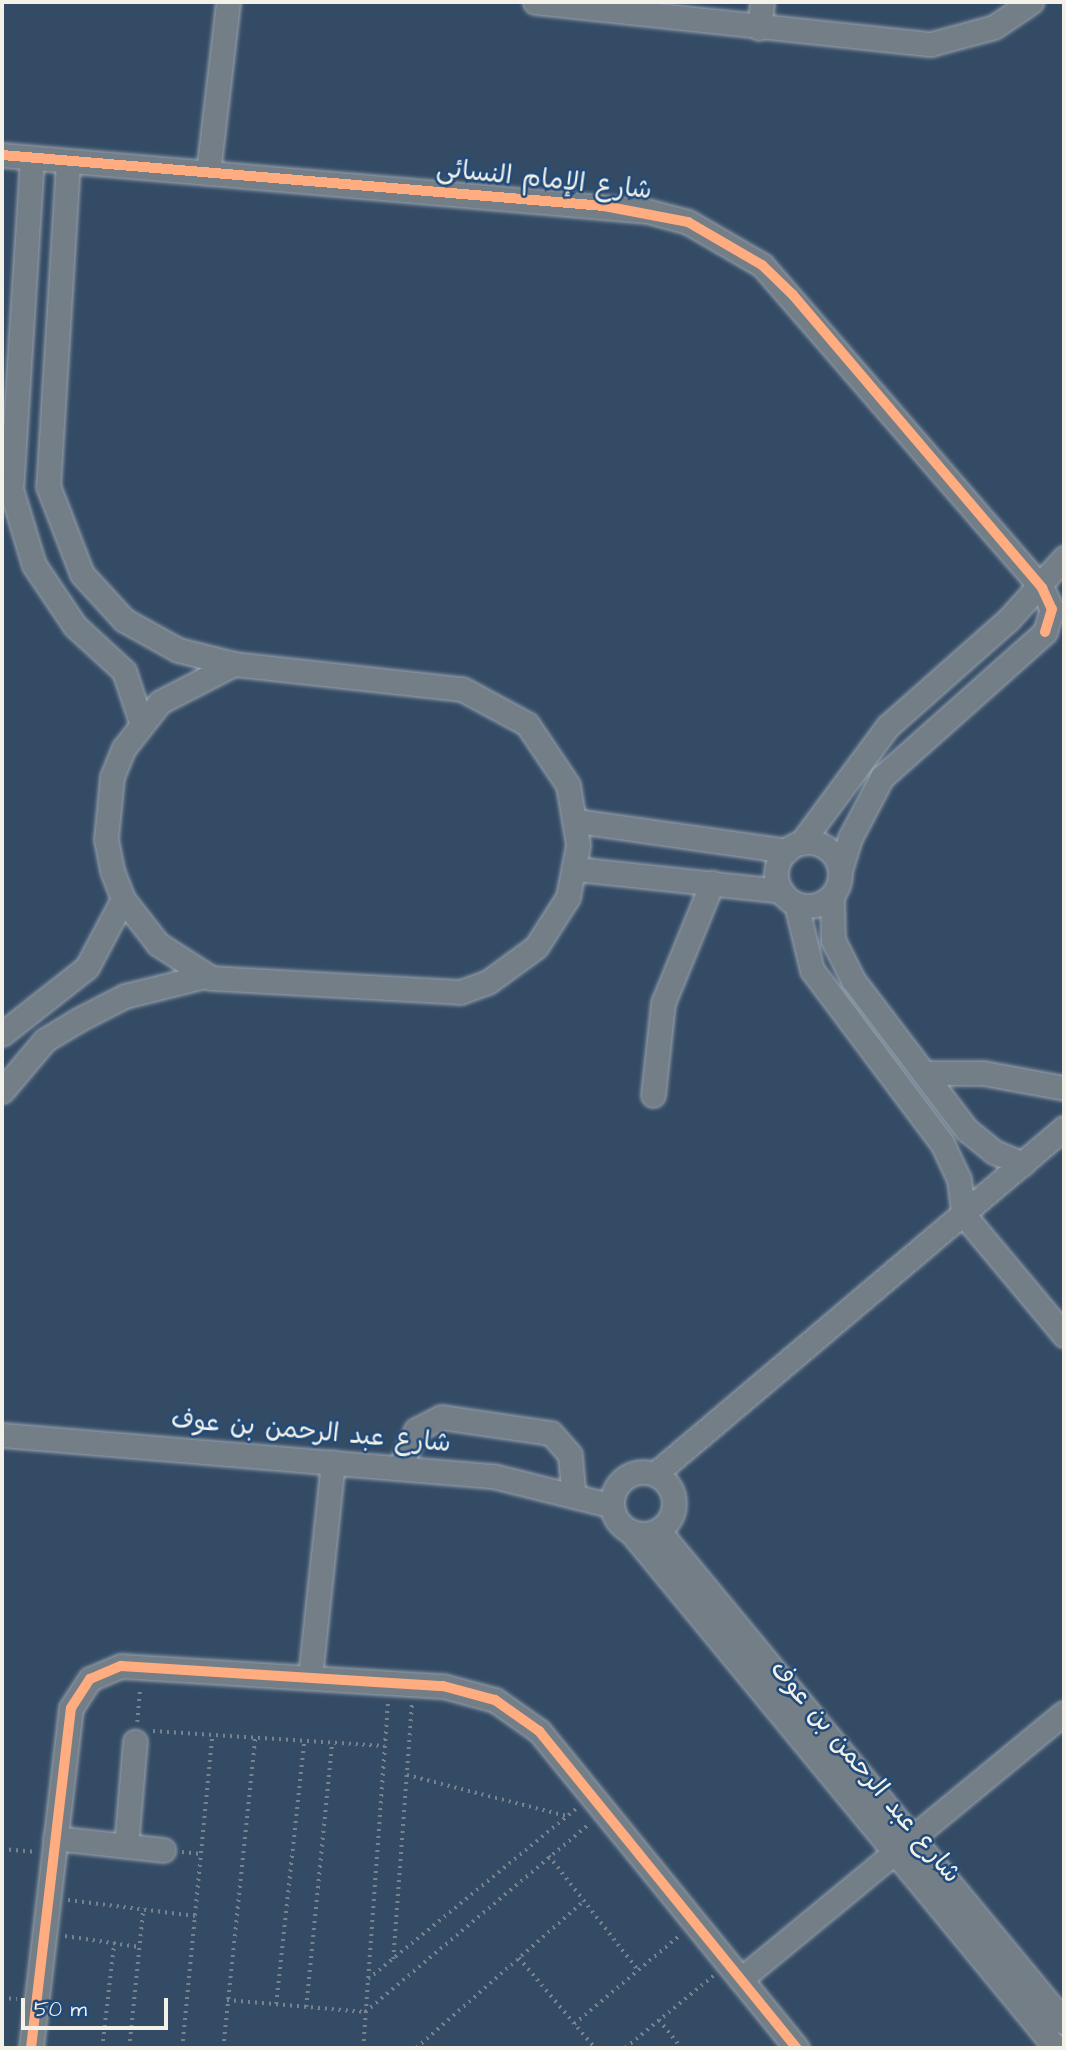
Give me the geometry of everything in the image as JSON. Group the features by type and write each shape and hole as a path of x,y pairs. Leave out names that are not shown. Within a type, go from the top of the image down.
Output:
{"street":[{"path":"208,173 228,2"},
{"path":"535,2 759,28 931,44 993,27 1031,2"},
{"path":"759,28 762,2"},
{"name":"شارع الإمام النسائى","path":"2,155 647,211 727,241 793,295 1037,582 1052,609 1045,632 904,751 864,806 840,871"},
{"path":"32,158 11,489 34,565 75,626 124,671 141,722"},
{"path":"2,1091 45,1040 78,1020 125,996 205,976 460,992 497,977 536,947 559,915 576,869 577,821 551,752 496,703 462,689 234,664 178,650 124,620 82,575 55,519 48,486 68,162"},
{"path":"1064,558 1037,582 1008,620 868,748 777,870 812,970 942,1143 959,1179 963,1214 1064,1335"},
{"path":"205,976 158,944 123,899 106,839 107,808 124,748 141,722 182,685 234,664"},
{"path":"577,821 830,851 840,871 832,896 841,961 924,1073 980,1142 1023,1164"},
{"path":"576,869 712,883 819,905 832,896"},
{"path":"653,1095 663,1003 682,941 712,883"},
{"path":"2,1034 87,967 123,899"},
{"path":"924,1073 983,1073 1064,1088"},
{"path":"655,1474 674,1497 669,1519 658,1530 630,1531 612,1506 622,1480 655,1474 1064,1128"},
{"path":"400,1467 416,1430 441,1417 551,1433 570,1455 573,1493"},
{"name":"شارع عبد الرحمن بن عوف","path":"2,1435 493,1476 573,1493 612,1506"},
{"path":"310,1677 333,1462"},
{"name":"شارع عبد الرحمن بن عوف","path":"658,1530 904,1845 1056,2048"},
{"name":"شارع عبد الرحمن بن عوف","path":"630,1531 904,1845 1064,2022"},
{"path":"31,2048 68,1725 78,1692 104,1670 142,1667 413,1683 470,1691 519,1714 599,1803 797,2048"},
{"path":"734,1971 904,1845 1064,1713"},
{"path":"125,1846 136,1736"},
{"path":"54,1846 125,1846 163,1850"}],"path":[{"path":"142,1667 136,1736 212,1735 385,1746"},
{"path":"363,2048 389,1682"},
{"path":"393,1959 413,1683"},
{"path":"182,2048 212,1735"},
{"path":"223,2048 256,1737"},
{"path":"276,2004 304,1740"},
{"path":"306,2007 332,1742"},
{"path":"406,1775 567,1816"},
{"path":"368,1979 567,1816 599,1803"},
{"path":"227,2000 365,2012 548,1856 599,1803"},
{"path":"2,1849 54,1846"},
{"path":"548,1856 638,1970"},
{"path":"48,1897 195,1916"},
{"path":"416,2048 584,1902"},
{"path":"129,2048 143,1909"},
{"path":"574,2024 695,1923"},
{"path":"44,1933 139,1947"},
{"path":"102,2048 114,1944"},
{"path":"519,1958 595,2048"},
{"path":"625,2048 659,2020 734,1971"},
{"path":"659,2020 682,2048"}],"cycle path":[{"path":"2,155 604,206 688,222 762,265 793,295 1042,588 1052,609 1045,632"},
{"path":"31,2048 71,1708 90,1679 121,1666 443,1686 495,1700 539,1731 797,2048"}]}
